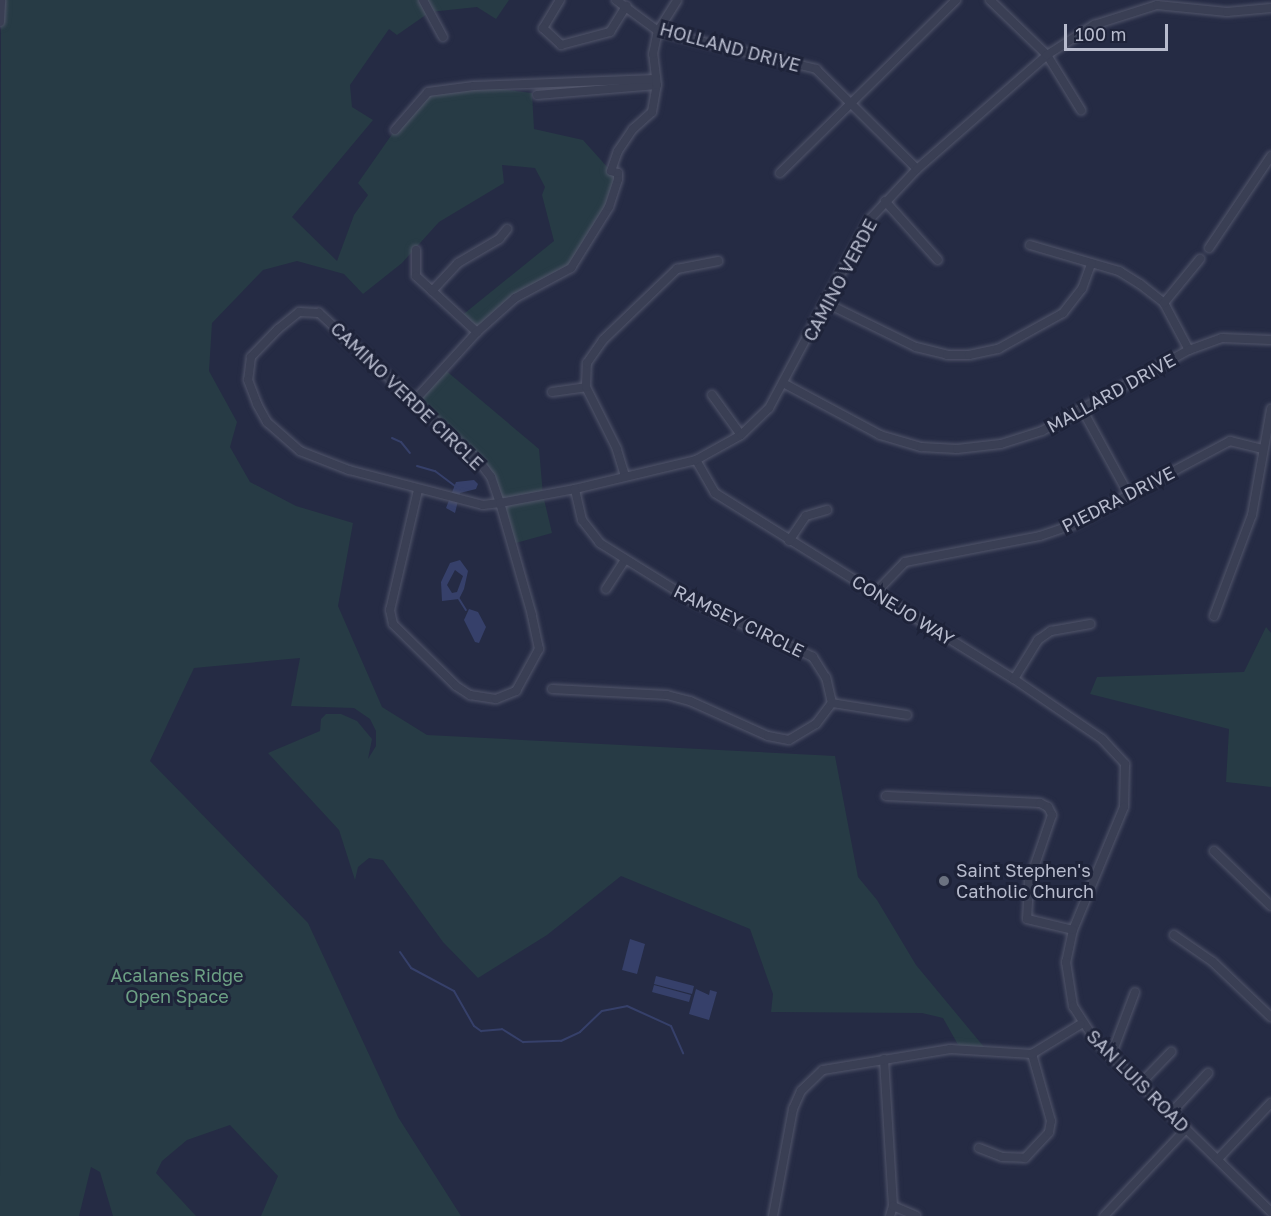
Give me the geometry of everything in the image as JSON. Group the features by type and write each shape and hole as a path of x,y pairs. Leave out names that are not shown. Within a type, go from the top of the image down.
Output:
{"street":[{"path":"0,22 2,0"},
{"path":"423,0 443,38"},
{"path":"560,0 543,28 561,45 610,32 626,6"},
{"name":"HOLLAND DRIVE","path":"616,0 658,31 816,69 852,104"},
{"path":"415,400 477,332 515,298 571,268 609,207 618,179 618,173 611,171 618,151 633,129 652,112 657,82 653,54 658,31 677,0"},
{"path":"780,173 956,0"},
{"path":"990,0 1047,55 1080,110"},
{"name":"CAMINO VERDE","path":"500,503 575,489 696,460 741,435 769,408 785,384 870,219 917,168 1047,55 1094,25 1156,5 1227,12 1271,8"},
{"path":"537,95 657,82"},
{"path":"395,130 428,92 474,86 657,82"},
{"path":"852,104 917,168"},
{"path":"1209,248 1271,156"},
{"path":"885,201 938,260"},
{"path":"432,291 458,263 499,239 507,229"},
{"path":"1030,245 1119,271 1164,303 1189,350"},
{"path":"416,250 416,276 477,332"},
{"path":"1164,303 1200,259"},
{"path":"625,476 617,449 586,387 587,363 603,340 677,270 718,261"},
{"path":"826,303 916,347 947,355 969,355 998,349 1063,313 1082,289 1091,264"},
{"name":"CAMINO VERDE CIRCLE","path":"299,312 319,313 478,459 491,477 500,503 463,502 418,490 349,470 300,452 267,422 248,380 251,357 299,312"},
{"name":"MALLARD DRIVE","path":"785,384 880,435 921,447 957,449 1001,444 1042,431 1083,411 1189,350 1222,338 1271,340"},
{"path":"552,392 586,387"},
{"path":"712,395 741,435"},
{"path":"1214,616 1252,515 1262,449 1271,410"},
{"path":"1083,411 1130,495"},
{"name":"PIEDRA DRIVE","path":"875,593 905,562 1040,536 1072,525 1230,441 1262,449"},
{"name":"CONEJO WAY","path":"696,460 715,493 1014,679 1102,739 1117,755"},
{"name":"RAMSEY CIRCLE","path":"575,489 582,520 600,543 693,601 813,657 826,678 832,703"},
{"path":"418,490 390,610 393,624 456,686 470,695 496,699 516,691 539,649 500,503"},
{"path":"789,541 806,516 827,510"},
{"path":"606,589 625,560"},
{"path":"1014,679 1038,640 1051,630 1090,624"},
{"path":"552,689 667,695 690,701 768,736 789,740 816,724 832,703 907,715"},
{"name":"SAN LUIS ROAD","path":"1117,755 1125,764 1124,807 1073,930 1066,962 1068,988 1081,1024 1271,1212"},
{"path":"886,796 1040,803 1048,807 1052,815 1029,882 1027,919 1073,930"},
{"path":"1214,851 1271,906"},
{"path":"1174,935 1213,963 1271,1017"},
{"path":"1111,1056 1135,992"},
{"path":"773,1216 780,1164 793,1109 801,1091 823,1070 950,1049 1032,1054 1081,1024"},
{"path":"1140,1084 1171,1052"},
{"path":"979,1148 1002,1157 1025,1158 1049,1132 1051,1121 1032,1054"},
{"path":"884,1059 893,1206 890,1216"},
{"path":"1170,1114 1208,1073"},
{"path":"1218,1160 1271,1103"},
{"path":"1104,1216 1186,1129"},
{"path":"893,1206 916,1216"}],"green space":[{"name":"Acalanes Ridge Open Space","path":"1,0 509,0 496,19 477,7 430,12 397,35 389,29 350,85 352,107 373,120 292,217 337,261 354,215 368,195 358,183 395,130 428,92 474,86 532,93 534,129 583,140 618,179 609,207 571,268 515,298 477,332 460,317 554,241 542,195 545,187 535,168 502,165 504,183 439,222 402,263 363,294 344,274 297,261 263,270 212,323 209,371 237,422 230,447 250,482 296,506 353,523 338,606 382,707 427,735 835,756 858,877 877,900 916,965 989,1053 961,1050 943,1018 922,1013 771,1012 773,994 750,929 621,876 547,935 478,978 443,942 383,860 369,858 358,867 355,880 339,830 268,753 320,731 321,719 326,714 341,714 357,721 372,739 368,759 376,746 376,731 370,719 354,708 291,706 300,658 194,668 150,761 308,923 398,1117 461,1216 261,1216 278,1176 230,1125 187,1140 162,1161 156,1173 196,1216 113,1216 100,1172 91,1167 79,1216 0,1216"},
{"path":"444,369 539,449 543,495 552,533 512,544 491,477 415,400"},
{"path":"1266,627 1271,633 1271,787 1226,782 1229,729 1090,694 1097,677 1244,672"}],"water":[{"path":"474,480 478,484 476,489 460,493 455,513 446,508 456,482"},
{"path":"460,560 468,571 459,599 442,601 441,582 450,563","holes":["455,570 463,576 457,592 452,593 447,585"]},
{"path":"469,609 478,612 486,627 479,643 475,642 464,620"},
{"path":"630,939 645,944 637,974 622,970"},
{"path":"656,976 694,986 692,994 654,984"},
{"path":"654,985 691,995 689,1002 652,992"},
{"path":"696,989 709,995 710,990 717,992 709,1020 689,1014"}],"waterway":[{"path":"392,438 401,442 410,453"},
{"path":"417,466 435,471 455,486"},
{"path":"459,599 466,610"},
{"path":"400,952 411,968 454,991 474,1026 481,1031 502,1029 523,1042 561,1041 580,1032 602,1011 627,1006 671,1026 683,1053"}],"place":[{"name":"Saint Stephen's Catholic Church","path":"944,881"}]}
